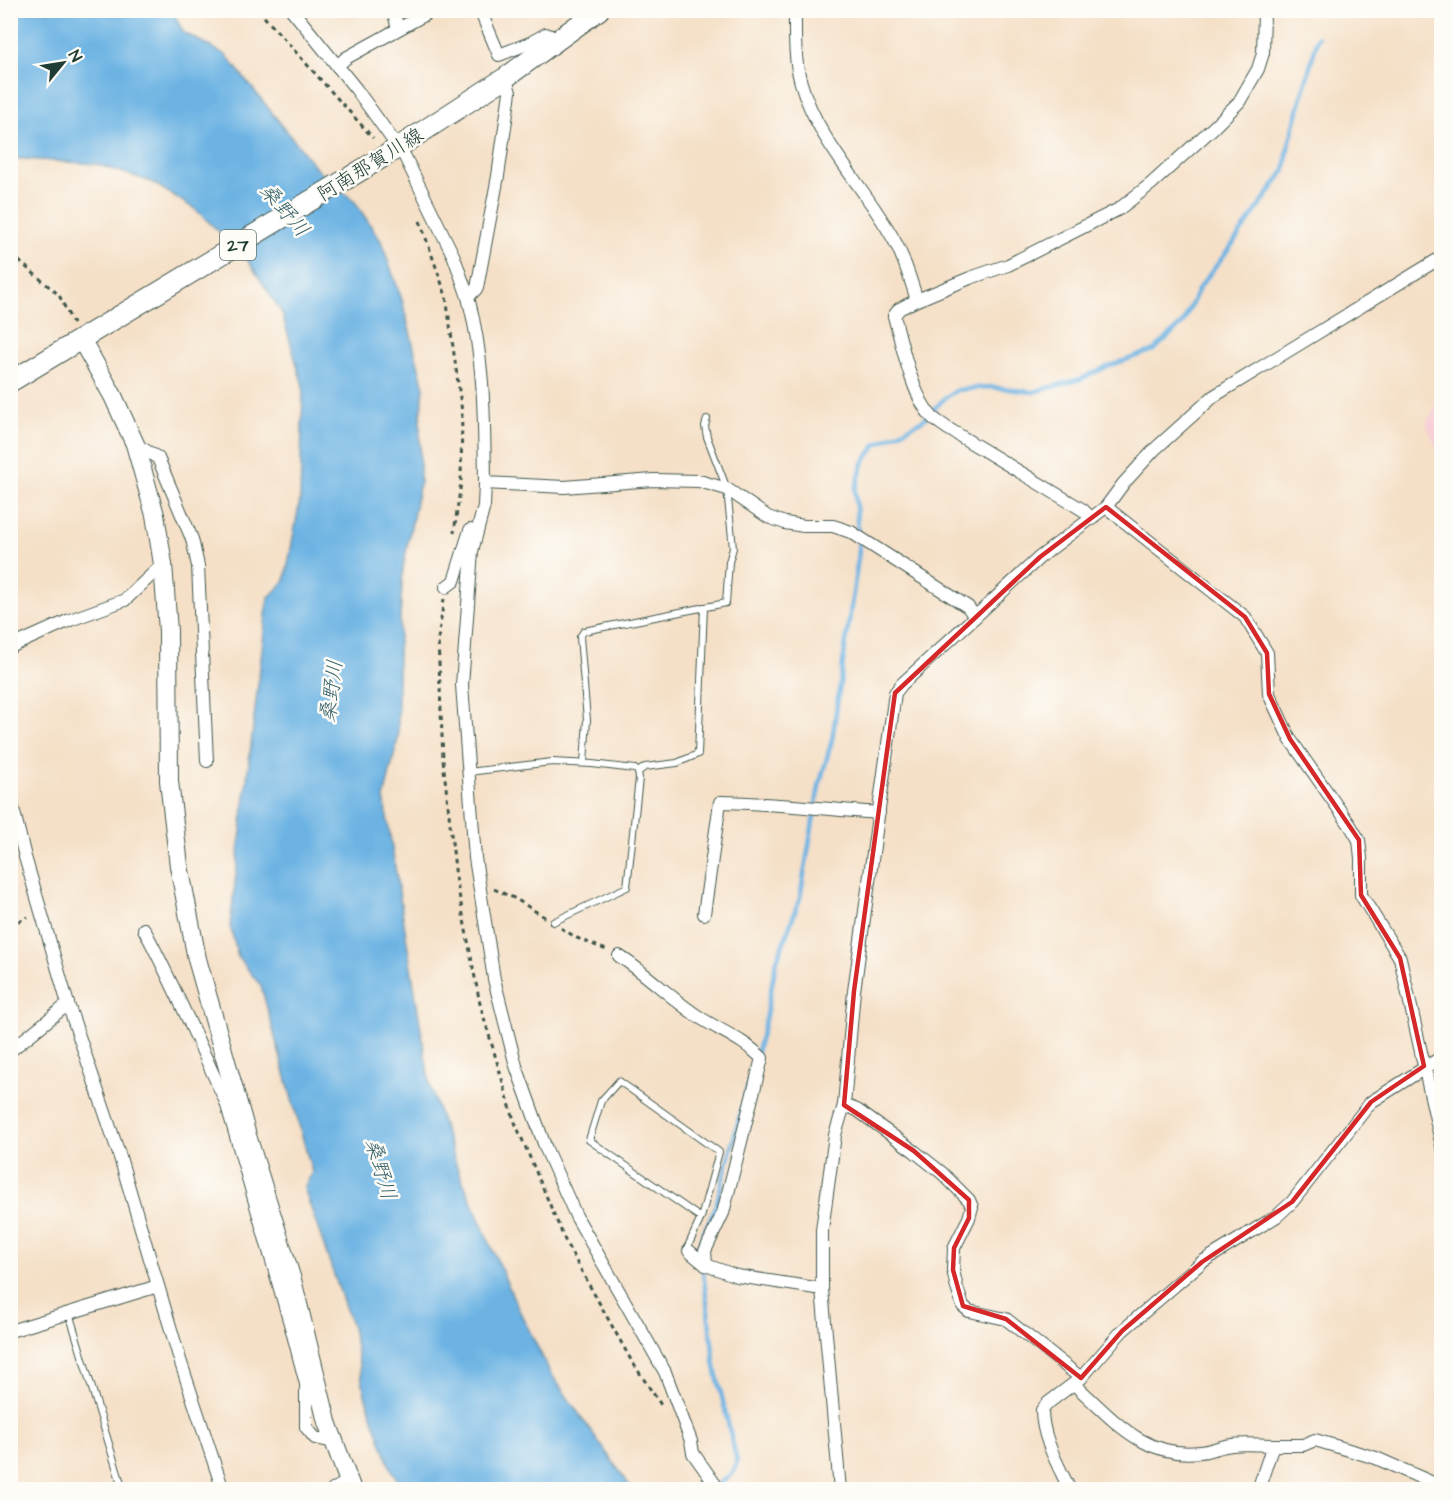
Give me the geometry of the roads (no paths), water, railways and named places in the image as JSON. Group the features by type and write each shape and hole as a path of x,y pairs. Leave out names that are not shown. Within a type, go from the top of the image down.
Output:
{"main road":[{"name":"阿南那賀川線","path":"10,382 388,155 505,78 599,10"}],"street":[{"path":"292,10 337,66 388,155 420,185 454,257 468,297 477,331 482,366 485,483 484,506 472,551 462,685 467,772 480,897 494,979 516,1066 546,1149 576,1216 665,1372 691,1441 693,1453 719,1490"},
{"path":"393,10 398,29"},
{"path":"337,66 433,10"},
{"path":"480,10 500,55 546,34 559,39"},
{"path":"795,10 796,58 800,82 809,108 825,136 894,238 903,257 917,300"},
{"path":"1092,519 1083,510 933,419 913,380 894,316 899,309 917,300 1008,265 1119,209 1151,184 1239,102 1258,69 1263,53 1264,10"},
{"path":"468,297 477,288 486,245 510,92 505,78"},
{"path":"840,1490 822,1289 822,1230 835,1135 844,1105 854,991 895,693 1040,557 1106,507 1155,449 1214,396 1442,257"},
{"path":"81,339 113,396 135,444 155,515 163,564 168,631 169,781 179,867 197,959 232,1103 292,1280 344,1487"},
{"path":"135,444 158,458 192,539 196,557 207,761"},
{"path":"485,483 564,487 653,480 699,482 727,489 768,517 804,526 833,526 851,532 968,607 975,617"},
{"path":"446,587 454,581 485,483"},
{"path":"1106,507 1245,617 1267,653 1269,694 1290,740 1359,840 1361,895 1400,958 1442,1146"},
{"path":"10,647 70,620 125,600 163,564"},
{"path":"10,796 25,858 68,1004 119,1154 223,1490"},
{"path":"704,915 720,802 768,803 879,813"},
{"path":"144,929 172,981 193,1032 232,1103"},
{"path":"619,956 696,1015 738,1039 762,1058 723,1213 705,1251 706,1265"},
{"path":"10,1051 68,1004"},
{"path":"1070,1490 1051,1449 1042,1422 1042,1410 1048,1403 1078,1381 1122,1331 1202,1262 1277,1215 1292,1202 1371,1102 1424,1066 1442,1057"},
{"path":"844,1105 857,1110 915,1151 942,1173 969,1200 972,1207 969,1218 954,1248 953,1270 963,1306 969,1311 1006,1319 1078,1381 1123,1427 1146,1444 1161,1450 1200,1452 1232,1445 1303,1445 1315,1440 1376,1458 1442,1487"},
{"path":"689,1251 706,1265 737,1276 822,1289"},
{"path":"10,1331 158,1286"},
{"path":"1258,1490 1273,1445"}],"lane":[{"path":"584,763 587,720 580,637 584,631 726,603 729,562 733,548 727,489 708,437 705,426 707,419"},
{"path":"638,772 645,767 677,763 698,754 704,607"},
{"path":"467,772 552,762 584,763 634,769 638,772 627,887 553,922"},
{"path":"689,1251 689,1244 701,1218 719,1152 619,1081 601,1101 589,1140 701,1218"},
{"path":"69,1313 123,1490"}],"water":[{"name":"桑野川","path":"10,11 173,11 183,32 226,55 316,168 355,202 381,241 402,300 424,388 420,421 420,482 403,567 398,653 398,738 384,798 430,1086 458,1170 517,1306 551,1374 632,1489 402,1489 389,1464 365,1395 352,1327 304,1188 312,1172 261,986 238,957 230,926 268,598 285,581 300,500 303,386 282,313 245,256 195,209 152,182 96,164 11,158"}],"waterway":[{"path":"700,1247 703,1234 715,1209 764,1025 776,963 800,898 819,786 832,740 859,551 855,490 863,463 876,445 923,420 945,398 957,390 989,387 1033,392 1081,379 1106,367 1154,350 1183,323 1199,288 1285,170 1288,148 1318,37"},
{"path":"703,1272 715,1367 737,1462 732,1474 710,1490"}]}
